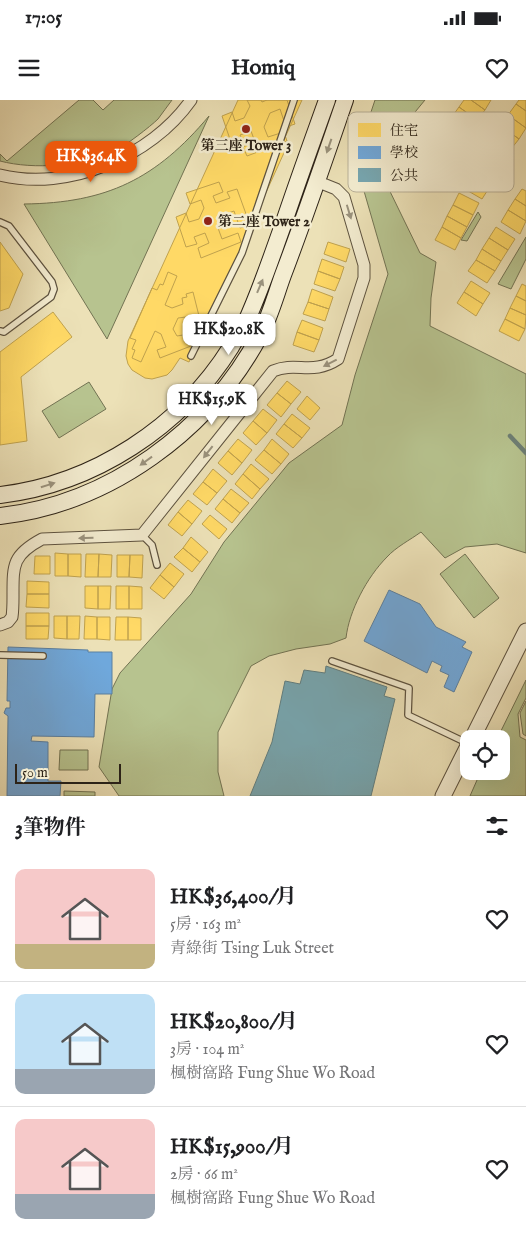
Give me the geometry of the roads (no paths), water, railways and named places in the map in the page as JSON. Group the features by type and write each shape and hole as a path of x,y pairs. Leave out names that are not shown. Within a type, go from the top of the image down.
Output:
{"main road":[{"path":"0,495 49,486 90,470 126,451 161,427 191,399 214,371 244,325 266,273 326,100"},
{"path":"0,516 51,506 92,491 127,473 176,439 211,406 236,373 261,334 345,100"}],"street":[{"path":"0,175 45,180 78,174 102,166 120,158 152,139 178,116 191,100"},
{"path":"0,625 8,622 12,617 14,567 18,556 28,547 42,539 142,535 273,371 282,368 316,369 327,366 338,359 364,278 364,265 344,197 336,189 316,181"},
{"path":"477,730 526,632"},
{"path":"443,796 460,762"}],"lane":[{"path":"191,356 242,254 294,100"},
{"path":"0,222 9,226 52,282 54,289 51,296 4,332 0,332"},
{"path":"142,535 152,546 157,565"},
{"path":"0,655 43,656"},
{"path":"332,661 409,688 408,715 460,740"}],"waterway":[{"path":"510,436 526,453"}],"place":[{"name":"第三座 Tower 3","path":"246,129"},
{"name":"第二座 Tower 2","path":"208,221"}]}
